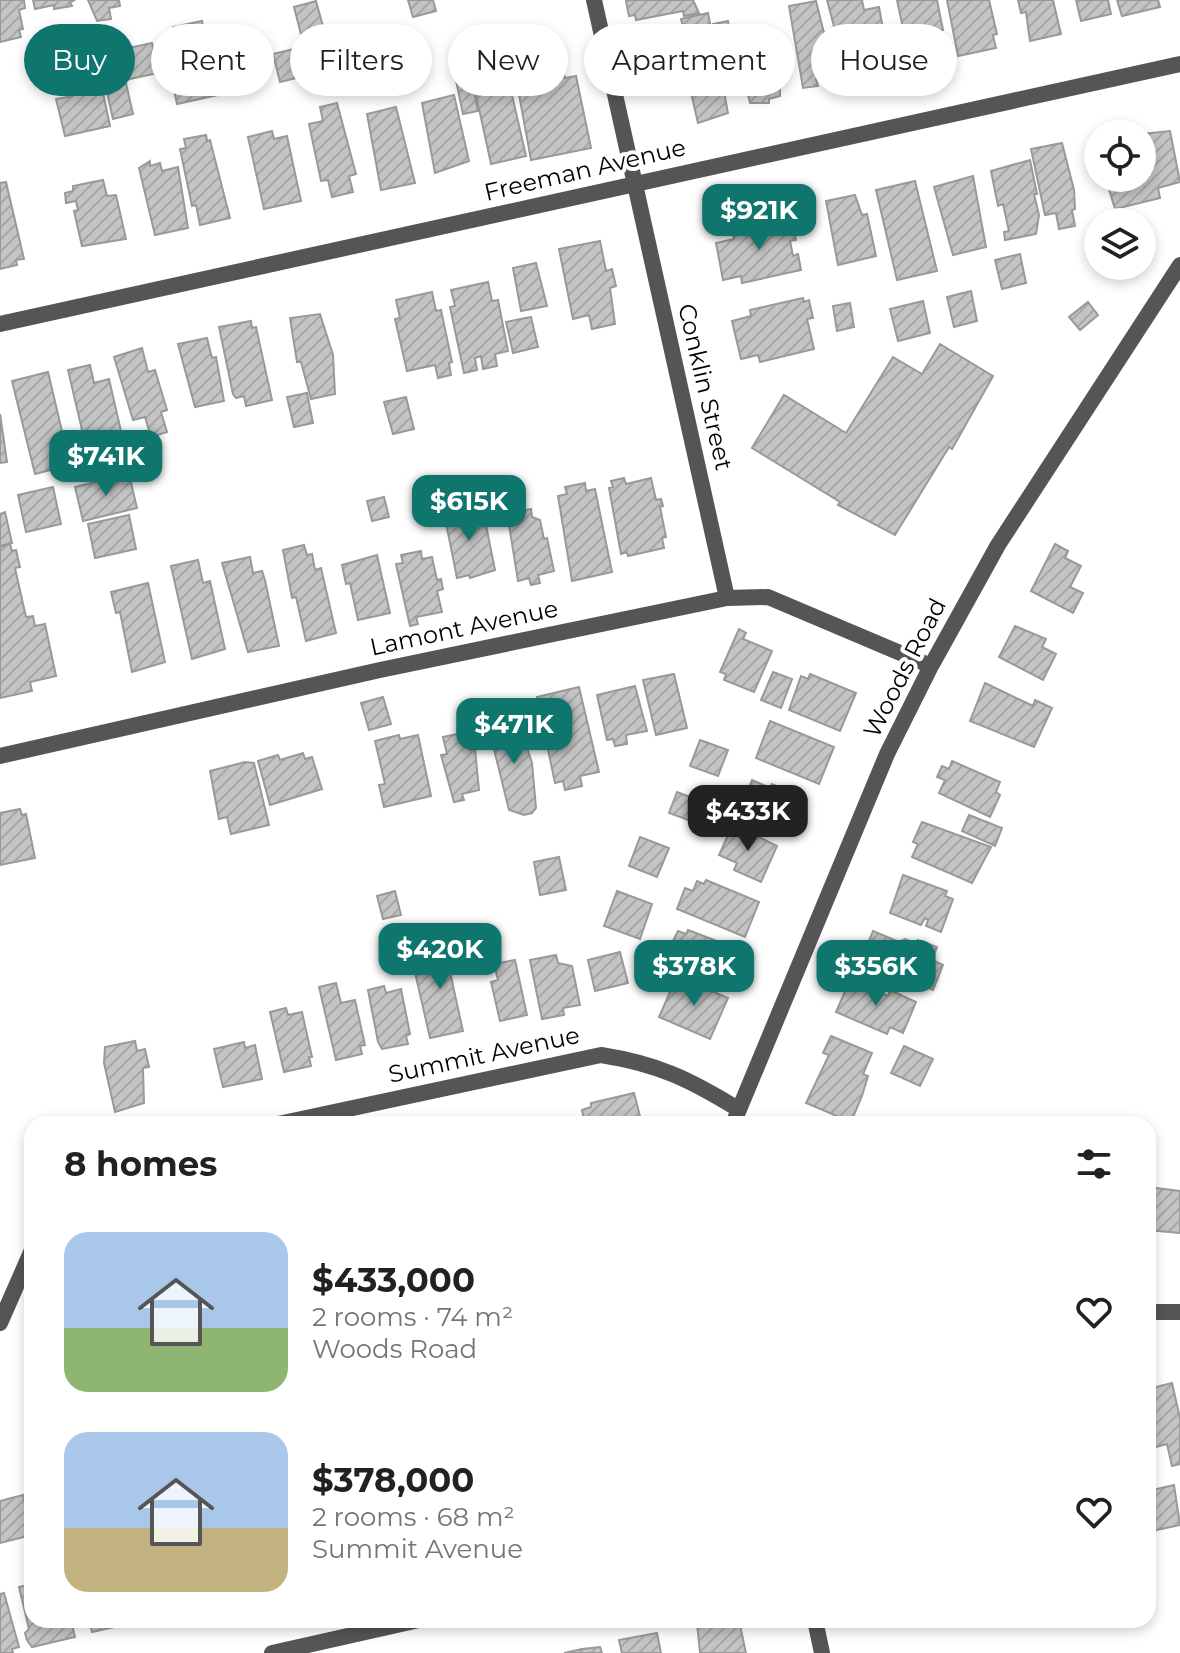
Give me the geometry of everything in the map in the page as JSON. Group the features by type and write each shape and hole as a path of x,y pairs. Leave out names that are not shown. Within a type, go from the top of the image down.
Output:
{"street":[{"name":"Conklin Street","path":"594,0 727,598"},
{"name":"Freeman Avenue","path":"0,324 1180,64"},
{"name":"Woods Road","path":"736,1116 887,754 931,666 998,545 1180,265"},
{"name":"Lamont Avenue","path":"0,756 380,670 727,598 768,597 931,666"},
{"name":"Summit Avenue","path":"315,1116 601,1055 648,1062 696,1083 736,1116"},
{"path":"0,1323 24,1268"},
{"path":"1156,1312 1180,1312"},
{"path":"272,1653 383,1628"},
{"path":"817,1628 822,1653"}],"building":[{"path":"0,0 24,0 25,8 19,10 23,29 19,30 21,37 0,42"},
{"path":"33,0 75,0 70,2 72,6 54,9 54,5 35,9"},
{"path":"88,0 119,0 120,6 109,8 111,19 97,21"},
{"path":"408,0 433,0 436,11 413,17"},
{"path":"693,0 699,13 684,16 683,11 636,20 635,15 629,16 626,1"},
{"path":"827,0 862,0 864,10 879,7 882,24 833,24"},
{"path":"897,0 937,0 942,24 902,24"},
{"path":"947,0 989,0 997,34 993,35 996,48 958,56 957,24 952,24"},
{"path":"1018,0 1053,0 1061,34 1030,41 1026,12 1021,13"},
{"path":"1076,0 1108,0 1111,14 1081,21"},
{"path":"1117,0 1158,0 1160,7 1122,16"},
{"path":"316,1 322,24 298,24 294,7"},
{"path":"816,1 822,24 811,24 811,87 803,88 795,24 792,24 789,6"},
{"path":"708,13 710,24 682,24 681,19"},
{"path":"151,43 151,74 135,78 135,47"},
{"path":"290,50 290,80 280,82 274,54"},
{"path":"576,76 591,148 531,160 519,96 568,96 568,77"},
{"path":"104,96 110,126 65,136 56,99"},
{"path":"108,96 129,96 133,114 113,119"},
{"path":"175,96 213,96 177,104"},
{"path":"454,96 469,161 435,173 422,103"},
{"path":"459,96 475,96 478,111 463,114"},
{"path":"476,96 512,96 526,156 491,164"},
{"path":"692,96 725,96 728,113 698,123"},
{"path":"748,96 780,96 769,99 769,103 750,103"},
{"path":"337,103 356,174 349,176 353,192 332,197 328,180 321,181 309,124 323,121 320,107"},
{"path":"396,107 415,183 381,190 367,114"},
{"path":"272,131 274,139 287,136 301,201 264,209 248,137"},
{"path":"1170,131 1180,182 1158,188 1160,198 1115,208 1110,192 1156,192 1156,132"},
{"path":"206,135 207,141 210,140 230,218 200,225 196,205 192,206 180,149 186,148 184,139"},
{"path":"1062,143 1074,190 1075,209 1072,210 1075,226 1059,229 1056,213 1045,215 1031,149"},
{"path":"1030,160 1039,215 1036,234 1005,240 1004,232 1009,231 1003,204 998,206 991,171"},
{"path":"150,161 150,166 160,163 162,171 178,167 188,228 155,235 139,168"},
{"path":"973,176 986,247 953,255 934,187"},
{"path":"103,180 107,196 116,195 126,239 82,246 74,211 78,210 76,201 66,203 65,193 73,191 73,186"},
{"path":"915,181 937,271 897,280 876,190"},
{"path":"6,182 24,259 16,260 17,265 0,269 0,183"},
{"path":"855,195 862,215 867,214 876,256 838,265 826,201"},
{"path":"787,219 787,224 792,223 796,240 790,241 793,256 798,254 801,270 742,283 741,276 723,280 716,243 734,239 732,231"},
{"path":"600,241 606,271 612,269 616,286 610,288 615,324 592,329 589,315 573,319 559,249"},
{"path":"1020,254 1026,283 1002,289 995,260"},
{"path":"536,263 547,306 521,311 513,268"},
{"path":"488,282 492,301 498,300 508,351 495,354 497,366 483,369 481,356 475,358 477,370 464,373 450,307 455,306 451,290"},
{"path":"971,291 977,321 954,327 947,297"},
{"path":"432,292 436,311 441,310 452,362 449,363 451,375 438,378 435,365 407,371 395,319 400,318 396,300"},
{"path":"803,298 804,302 809,300 813,318 807,319 814,349 760,362 758,355 741,359 732,321 751,316 750,310"},
{"path":"923,301 930,333 898,341 890,309"},
{"path":"1088,302 1098,315 1080,330 1069,317"},
{"path":"850,303 854,327 837,331 833,306"},
{"path":"320,314 333,355 335,394 311,399 301,362 297,362 290,318"},
{"path":"531,317 538,347 513,353 506,322"},
{"path":"251,321 252,328 256,327 272,400 246,406 244,396 236,398 233,394 219,327"},
{"path":"207,338 212,358 216,357 224,401 195,407 178,344"},
{"path":"940,344 993,376 952,449 949,447 895,535 838,505 840,502 752,448 784,395 846,433 893,357 922,374"},
{"path":"142,348 148,372 155,370 167,410 161,412 167,432 151,437 145,417 133,420 114,357"},
{"path":"90,365 94,383 109,379 121,431 105,435 107,442 86,447 68,370"},
{"path":"48,372 70,465 35,474 12,381"},
{"path":"307,393 313,423 294,427 287,397"},
{"path":"406,397 414,429 393,434 384,402"},
{"path":"0,414 7,462 0,463"},
{"path":"152,439 159,470 131,475 124,444"},
{"path":"129,474 137,508 83,521 75,487"},
{"path":"624,478 626,484 651,478 656,500 661,499 663,506 660,507 666,537 662,538 664,548 628,556 627,552 621,554 609,488 613,487 611,481"},
{"path":"585,483 586,491 595,489 612,572 572,581 558,496 567,494 565,487"},
{"path":"53,487 61,524 26,532 18,495"},
{"path":"384,497 389,517 372,521 367,501"},
{"path":"479,508 480,516 484,515 495,570 470,578 469,575 457,578 446,523 440,524 439,516"},
{"path":"531,509 532,517 540,520 544,539 547,538 554,571 538,575 540,583 531,585 529,578 518,581 509,525 519,523 517,512"},
{"path":"5,512 12,543 0,546 0,514"},
{"path":"129,515 136,549 95,558 88,524"},
{"path":"10,544 12,551 16,550 20,567 15,568 26,617 33,616 35,626 45,624 56,676 30,682 32,691 0,698 0,547"},
{"path":"1055,544 1068,551 1065,558 1081,566 1070,587 1083,593 1073,613 1031,591"},
{"path":"304,545 307,555 312,554 315,570 321,568 336,633 306,641 296,597 292,598 283,550"},
{"path":"421,551 422,559 432,557 437,580 441,579 443,589 437,591 442,612 416,617 418,624 410,626 396,564 403,563 401,555"},
{"path":"377,555 390,613 358,620 350,583 346,584 342,565"},
{"path":"250,557 253,573 262,571 265,580 279,646 248,652 222,563"},
{"path":"198,560 203,583 210,581 225,649 192,659 171,566"},
{"path":"148,583 165,662 132,672 120,612 116,613 111,592"},
{"path":"1015,626 1046,639 1042,647 1056,654 1043,680 999,657"},
{"path":"739,629 746,633 743,639 772,651 754,692 724,680 726,674 720,672"},
{"path":"773,672 792,679 781,708 761,700"},
{"path":"674,674 687,728 656,735 643,680"},
{"path":"810,674 856,693 840,731 789,710 801,676 808,679"},
{"path":"985,683 1033,706 1035,700 1052,708 1034,747 970,721"},
{"path":"635,686 647,731 626,735 627,744 615,746 613,739 607,740 597,695"},
{"path":"579,687 599,772 580,776 582,786 565,790 563,781 555,783 537,697"},
{"path":"383,697 391,724 369,730 361,703"},
{"path":"518,720 532,763 536,808 524,815 509,810 488,725"},
{"path":"770,721 834,747 819,784 756,758"},
{"path":"466,732 470,750 475,749 479,790 462,794 464,800 454,802 441,755 447,754 443,737"},
{"path":"399,735 400,739 418,735 431,796 384,807 379,785 385,784 375,741"},
{"path":"700,740 728,750 718,776 690,766"},
{"path":"303,753 305,759 312,757 322,789 270,805 258,761 278,755 280,760"},
{"path":"952,761 1000,782 996,792 1000,795 990,817 939,793 945,780 937,777 942,766 949,769"},
{"path":"245,762 254,763 269,825 231,834 227,817 219,819 210,771"},
{"path":"752,780 770,788 772,784 807,799 790,831 758,817 760,812 742,803"},
{"path":"677,792 706,803 699,824 669,813"},
{"path":"20,809 22,815 26,814 35,858 0,865 0,813"},
{"path":"969,815 1002,828 995,846 962,831"},
{"path":"922,822 991,847 972,883 912,857 918,844 913,842"},
{"path":"733,824 777,846 761,882 734,870 737,863 719,855"},
{"path":"640,837 669,848 657,877 629,866"},
{"path":"559,857 566,890 540,895 534,862"},
{"path":"903,875 947,891 945,896 953,899 941,932 926,926 928,920 925,918 921,925 890,913"},
{"path":"706,880 759,902 745,937 677,909 685,888 693,891 697,881 704,884"},
{"path":"395,891 401,915 383,919 377,896"},
{"path":"617,891 652,904 640,939 604,926"},
{"path":"688,930 748,953 737,975 729,972 722,989 690,974 694,967 673,958 679,949 671,945 678,931 686,934"},
{"path":"873,931 899,942 905,939 917,944 918,940 937,947 932,960 943,965 933,990 861,960"},
{"path":"453,938 458,961 448,963 463,1031 430,1038 414,968 428,965 425,956 437,954 439,941"},
{"path":"620,952 628,983 595,991 588,960"},
{"path":"556,955 558,963 572,966 580,1005 563,1008 564,1015 542,1019 530,960"},
{"path":"515,960 527,1015 500,1021 491,982 498,980 494,964"},
{"path":"677,976 728,998 710,1039 659,1017"},
{"path":"850,980 888,996 890,990 916,1002 903,1033 890,1027 887,1034 836,1012"},
{"path":"336,983 341,1003 355,1000 365,1045 360,1046 362,1054 336,1060 319,987"},
{"path":"384,986 386,993 401,989 410,1034 406,1036 408,1044 382,1049 368,990"},
{"path":"286,1008 288,1015 302,1012 312,1057 309,1057 311,1066 284,1072 270,1012"},
{"path":"831,1036 872,1053 863,1074 868,1076 854,1116 837,1116 806,1103 829,1055 823,1053"},
{"path":"135,1041 137,1051 145,1049 149,1067 143,1068 144,1103 115,1112 104,1063 105,1047"},
{"path":"244,1042 245,1048 255,1045 262,1079 223,1087 214,1049"},
{"path":"904,1046 933,1059 920,1086 891,1073"},
{"path":"634,1093 640,1116 583,1116 582,1110 591,1107 591,1103"},
{"path":"1156,1188 1180,1191 1180,1233 1156,1231"},
{"path":"1172,1383 1180,1418 1180,1464 1172,1466 1167,1444 1156,1447 1156,1387"},
{"path":"1174,1485 1180,1525 1156,1530 1156,1489"},
{"path":"23,1495 24,1537 0,1543 0,1501"},
{"path":"24,1586 24,1608 19,1587"},
{"path":"4,1593 19,1647 12,1649 13,1653 0,1653 0,1594"},
{"path":"73,1628 75,1637 32,1647 25,1633 29,1629"},
{"path":"698,1628 741,1628 746,1653 700,1653"},
{"path":"657,1633 661,1653 622,1653 619,1640"},
{"path":"600,1647 602,1653 564,1653 582,1649"}]}
